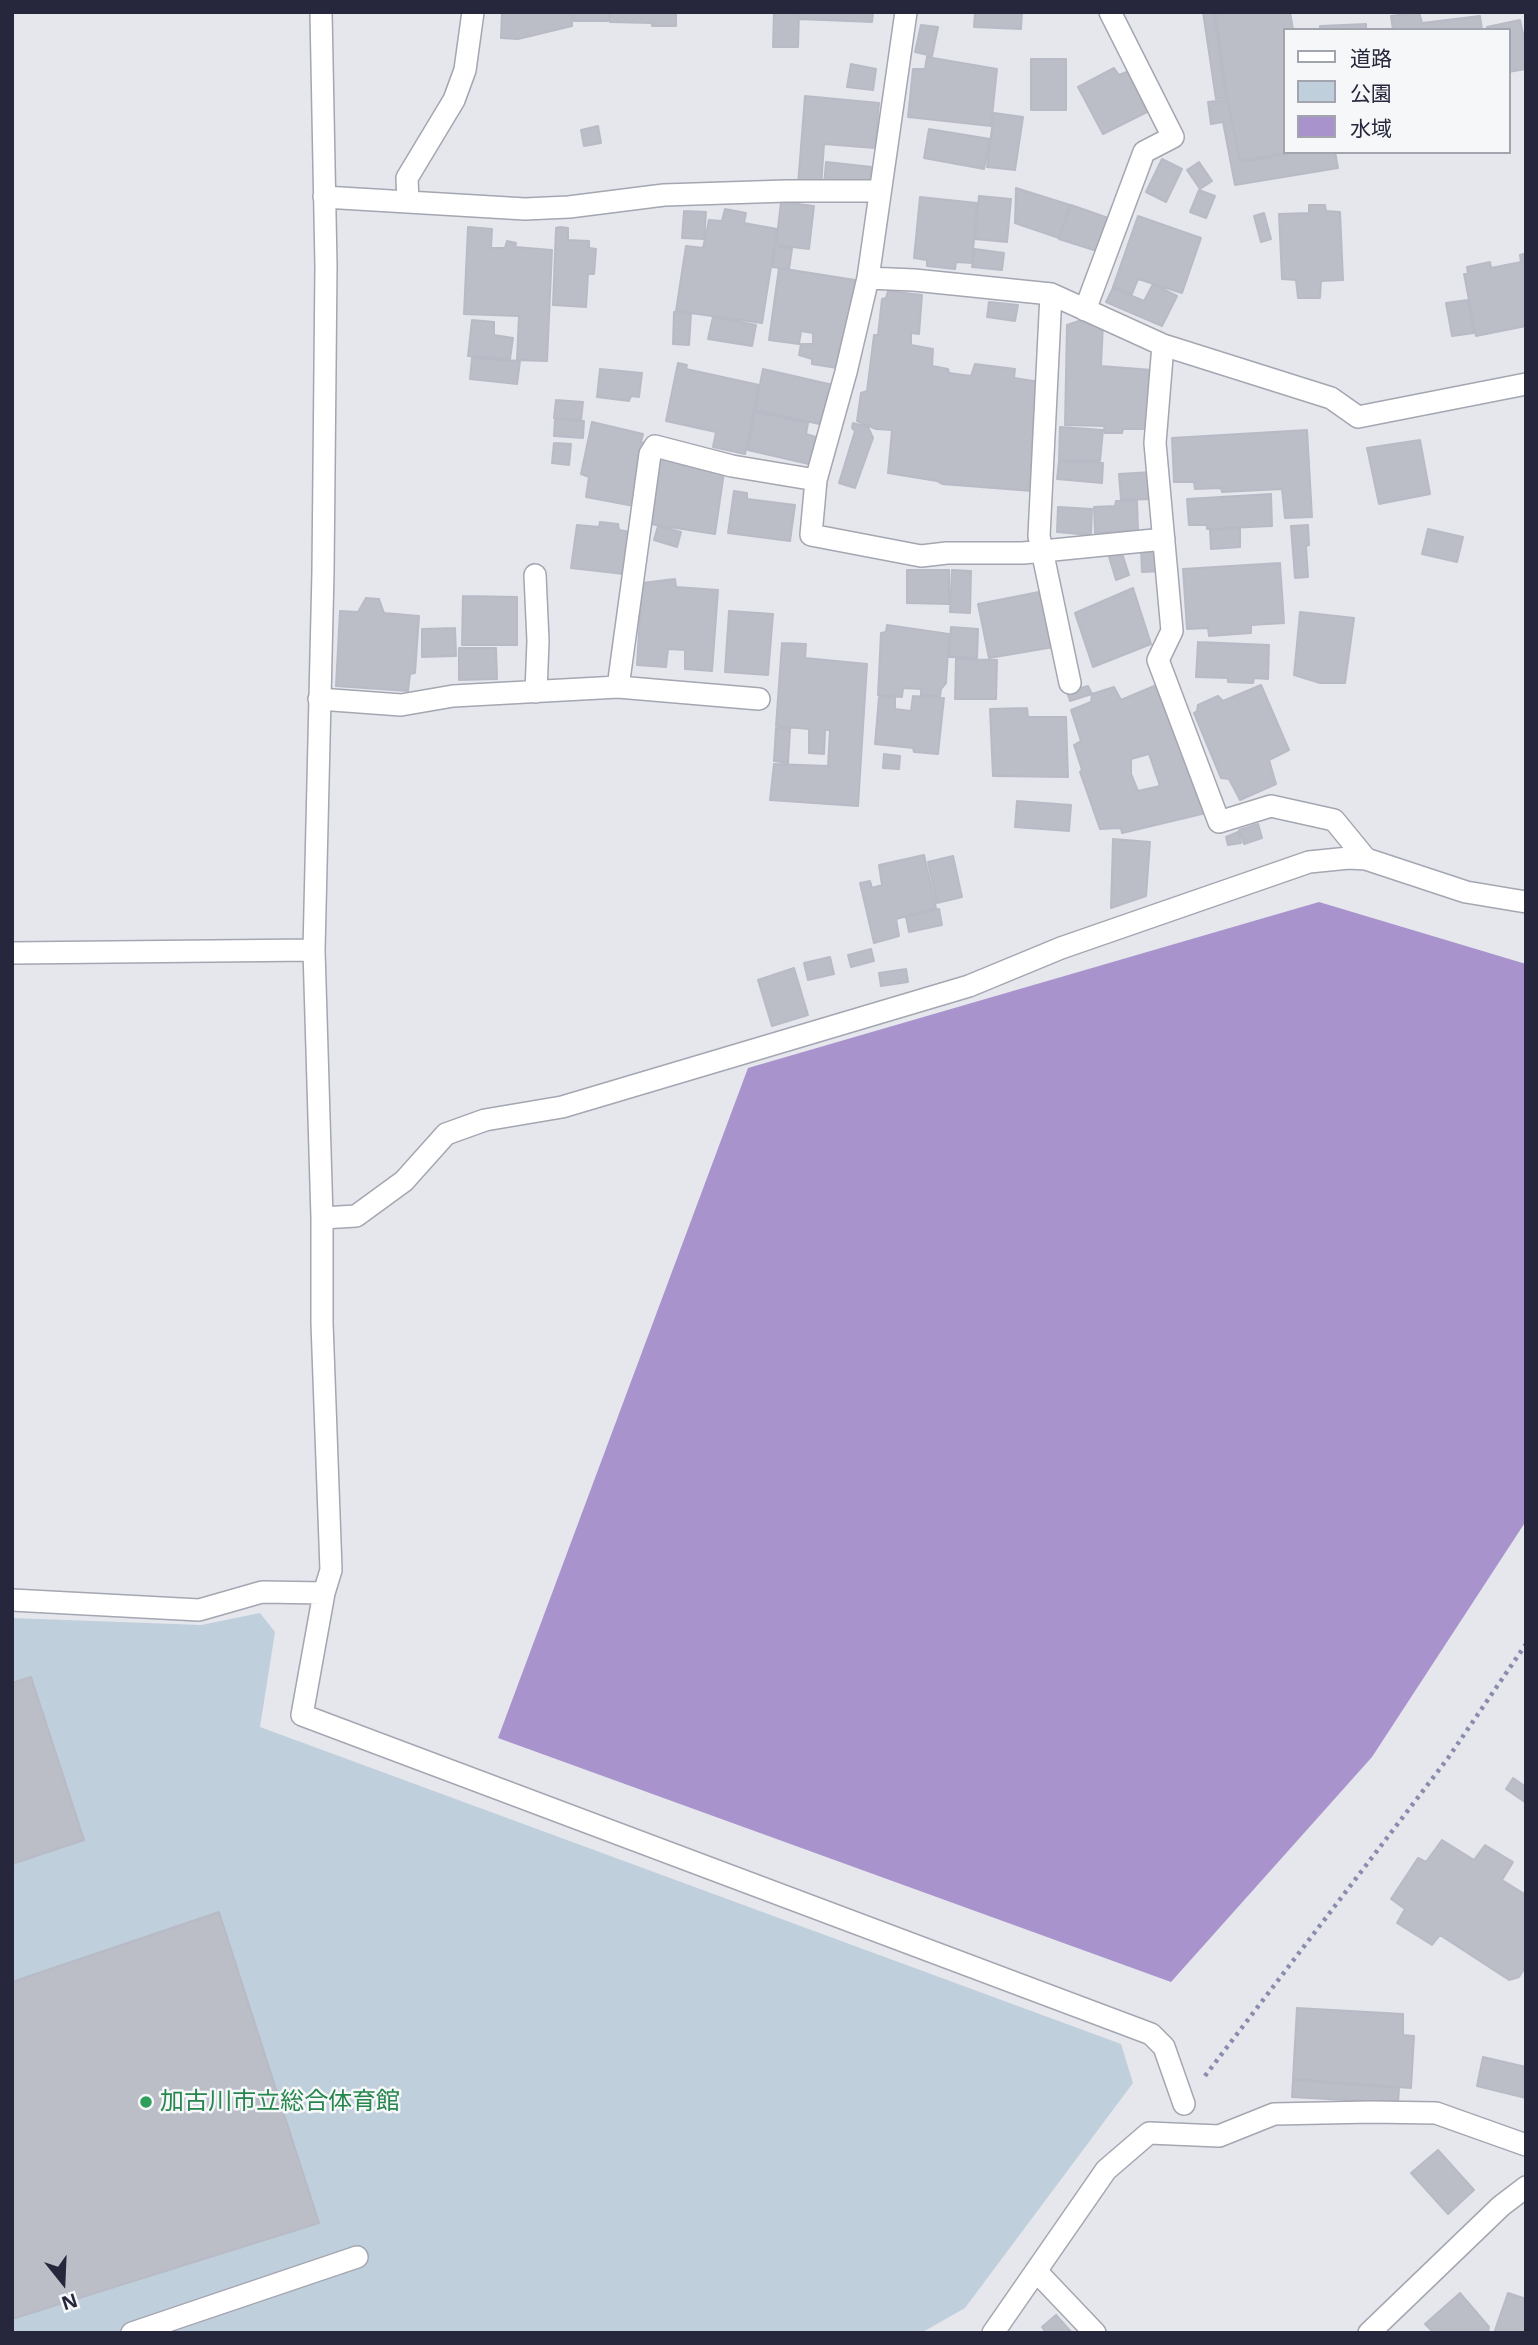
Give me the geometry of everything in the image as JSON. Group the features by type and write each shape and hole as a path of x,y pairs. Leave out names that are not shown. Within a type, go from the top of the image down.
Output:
{"street":[{"path":"321,12 324,530 314,950 322,1218 321,1323 331,1570 324,1592 302,1714 1151,2034 1164,2048 1184,2104"},
{"path":"408,202 407,178 454,100 465,70 473,12"},
{"path":"906,12 867,278 846,372 816,480 811,534 921,556 947,552 1041,551 1164,539"},
{"path":"1085,310 1144,152 1173,137 1110,12"},
{"path":"324,197 525,209 569,207 664,195 880,191"},
{"path":"867,278 1051,294 1163,345 1331,398 1358,418 1526,384"},
{"path":"1051,294 1039,536 1070,682"},
{"path":"1163,345 1155,443 1172,631 1158,660 1219,822 1271,806 1334,820 1366,859"},
{"path":"618,687 650,454 655,446 732,466 816,480"},
{"path":"535,575 538,640 536,692"},
{"path":"319,699 401,705 453,696 618,687 759,699"},
{"path":"322,1218 356,1216 404,1181 446,1134 485,1120 562,1107 969,986 1061,948 1309,862 1366,859 1466,892 1526,902"},
{"path":"12,953 314,950"},
{"path":"12,1600 199,1610 262,1592 324,1592"},
{"path":"993,2333 1106,2170 1149,2133 1219,2136 1274,2114 1436,2113 1526,2145"},
{"path":"1369,2333 1501,2206 1526,2186"},
{"path":"132,2333 358,2257"},
{"path":"1036,2271 1096,2333"}],"path":[{"path":"1184,2104 1448,1758 1526,1644"}],"green space":[{"name":"加古川市立総合体育館","path":"260,1613 275,1632 260,1727 1121,2044 1133,2083 965,2308 921,2333 12,2333 12,1618 201,1625"}],"water":[{"path":"1319,902 1526,964 1526,1521 1372,1757 1171,1982 498,1738 748,1068"}],"building":[{"path":"502,12 572,12 572,26 518,39 501,38"},
{"path":"574,12 608,12 608,21 574,21"},
{"path":"610,12 676,12 676,26 610,22"},
{"path":"774,12 799,12 798,47 773,47"},
{"path":"799,12 873,12 872,22 799,19"},
{"path":"975,12 1022,12 1021,29 974,27"},
{"path":"1203,12 1218,12 1214,14 1226,98 1216,99"},
{"path":"1290,12 1293,28 1282,28 1282,154 1240,161 1227,98 1216,14"},
{"path":"1419,12 1422,23 1480,16 1482,28 1393,28 1391,16"},
{"path":"1520,20 1526,47 1526,69 1510,72 1510,28 1487,27"},
{"path":"1366,24 1366,28 1320,28"},
{"path":"921,25 938,27 932,56 915,52"},
{"path":"927,57 997,69 991,126 908,117 913,69 925,69"},
{"path":"1031,59 1066,59 1066,110 1031,110"},
{"path":"851,64 876,69 873,90 847,87"},
{"path":"1114,68 1119,75 1129,71 1149,111 1103,134 1078,87"},
{"path":"805,96 879,103 875,148 824,144 821,187 798,185"},
{"path":"1227,100 1240,162 1287,154 1335,154 1338,168 1235,185 1223,122 1211,124 1208,102"},
{"path":"994,113 1023,117 1015,170 987,167"},
{"path":"598,126 601,143 584,146 581,130"},
{"path":"929,129 990,139 984,169 924,158"},
{"path":"1162,159 1182,169 1166,202 1146,192"},
{"path":"826,162 872,167 871,189 824,185"},
{"path":"1199,162 1212,181 1200,189 1187,170"},
{"path":"1016,188 1070,205 1059,238 1015,223"},
{"path":"1199,190 1215,196 1206,218 1190,212"},
{"path":"979,196 1011,199 1007,242 975,239"},
{"path":"920,197 977,203 972,263 956,262 955,269 927,266 927,260 914,258"},
{"path":"781,202 814,206 809,249 776,245"},
{"path":"1071,205 1111,219 1100,252 1059,239"},
{"path":"1309,205 1325,205 1326,211 1340,212 1343,280 1321,281 1320,298 1298,298 1296,280 1282,279 1279,214 1309,213"},
{"path":"725,209 746,213 744,223 777,229 762,323 676,311 686,246 703,248 709,220 722,221"},
{"path":"684,211 706,212 704,239 682,238"},
{"path":"1264,213 1271,239 1261,242 1254,216"},
{"path":"1138,216 1201,238 1182,293 1138,279 1132,294 1113,287"},
{"path":"468,227 492,229 491,248 505,248 507,241 516,243 515,247 552,250 547,361 517,360 519,316 464,314"},
{"path":"556,228 568,228 568,240 589,241 589,248 596,249 594,274 588,274 586,307 553,305"},
{"path":"776,247 792,249 789,269 772,267"},
{"path":"975,249 1004,253 1002,270 972,267"},
{"path":"1523,254 1526,268 1526,326 1476,336 1464,274 1468,274 1467,267 1490,262 1491,268 1521,262 1520,255"},
{"path":"779,268 855,280 847,337 843,337 837,368 812,364 812,359 799,355 801,344 813,344 813,333 801,331 799,344 769,340"},
{"path":"1153,284 1177,296 1162,326 1106,302 1113,288 1144,301"},
{"path":"888,291 922,295 919,334 911,333 911,345 933,349 932,366 948,369 949,373 971,376 975,364 1015,369 1014,378 1040,382 1032,491 942,484 888,473 892,430 876,429 857,421 861,393 867,391 874,335 878,335 882,299 886,298"},
{"path":"1468,300 1474,333 1452,336 1446,303"},
{"path":"989,302 1018,305 1015,321 987,317"},
{"path":"674,312 691,314 689,345 673,344"},
{"path":"713,317 756,325 752,346 708,339"},
{"path":"472,320 494,322 494,335 513,338 510,359 468,356"},
{"path":"1079,321 1103,324 1101,366 1152,370 1148,429 1123,429 1122,433 1105,433 1104,426 1065,425 1067,325"},
{"path":"472,358 520,361 517,384 470,379"},
{"path":"678,363 687,365 686,369 759,385 745,454 713,447 716,432 666,421"},
{"path":"600,369 642,373 639,397 631,396 629,401 597,397"},
{"path":"763,369 833,385 824,425 755,410"},
{"path":"556,400 583,402 581,420 554,418"},
{"path":"755,412 808,423 806,434 819,438 813,465 748,450"},
{"path":"555,419 584,421 583,438 554,436"},
{"path":"592,422 643,434 641,442 647,444 634,506 586,497 589,477 581,474"},
{"path":"853,423 868,427 873,438 855,488 839,483 855,431 852,428"},
{"path":"1060,427 1103,430 1100,461 1059,460"},
{"path":"1307,430 1312,517 1285,518 1282,489 1222,492 1221,488 1195,489 1194,482 1174,482 1172,438"},
{"path":"1420,440 1430,494 1379,504 1367,448"},
{"path":"554,443 571,444 569,465 552,463"},
{"path":"660,457 678,460 678,465 724,472 715,534 650,524"},
{"path":"1059,461 1103,463 1102,483 1057,479"},
{"path":"1152,472 1153,499 1121,500 1119,474"},
{"path":"734,491 747,493 747,499 795,505 790,541 728,533"},
{"path":"1271,494 1272,526 1207,529 1207,525 1189,525 1187,499"},
{"path":"1116,501 1137,501 1138,530 1095,533 1094,507 1115,506"},
{"path":"1058,507 1092,509 1091,535 1057,532"},
{"path":"600,522 618,524 619,530 630,532 624,574 571,568 577,525 599,527"},
{"path":"1308,525 1308,577 1295,578 1291,526"},
{"path":"658,526 681,532 677,547 654,540"},
{"path":"1240,529 1240,547 1211,549 1210,530"},
{"path":"1428,529 1463,537 1457,562 1422,554"},
{"path":"1161,546 1162,571 1142,572 1141,548"},
{"path":"1122,553 1129,575 1116,580 1109,557"},
{"path":"1280,563 1284,623 1251,625 1251,633 1209,636 1208,628 1187,629 1183,569"},
{"path":"907,570 949,570 949,604 907,603"},
{"path":"952,570 971,571 970,613 950,612"},
{"path":"675,579 676,587 718,590 712,671 685,669 685,650 668,649 666,667 637,665 642,583"},
{"path":"1133,588 1151,644 1093,667 1075,613"},
{"path":"1044,591 1054,647 989,658 978,604"},
{"path":"463,596 517,597 517,645 462,645"},
{"path":"366,598 379,599 384,613 419,616 415,673 410,674 408,691 336,686 340,611 358,612"},
{"path":"729,611 773,614 768,675 725,672"},
{"path":"1300,612 1354,618 1345,683 1320,683 1294,675"},
{"path":"887,625 949,634 946,683 940,696 921,695 921,689 903,688 902,697 878,695 881,633 886,632"},
{"path":"951,627 978,629 977,658 949,657"},
{"path":"455,628 456,656 422,657 422,629"},
{"path":"1198,642 1269,645 1268,679 1254,678 1253,683 1228,682 1228,678 1196,677"},
{"path":"782,643 806,644 805,658 867,664 858,806 770,800 774,764 828,766 830,730 825,730 824,754 809,753 809,729 776,726"},
{"path":"459,648 496,648 497,679 459,680"},
{"path":"956,659 997,660 996,699 955,699"},
{"path":"1159,684 1206,813 1122,833 1121,828 1100,829 1080,772 1082,770 1074,745 1081,741 1071,710 1091,702 1092,694 1114,687 1121,700","holes":["1149,754 1160,786 1138,791 1131,774 1131,759"]},
{"path":"1261,685 1289,750 1269,760 1276,784 1240,800 1229,779 1221,778 1194,713 1198,705 1218,696 1223,701"},
{"path":"1088,686 1092,694 1070,701 1067,692"},
{"path":"913,696 944,698 938,754 875,744 879,697 895,698 895,709 911,711"},
{"path":"1027,708 1028,717 1066,717 1068,777 993,776 990,709"},
{"path":"776,728 790,729 788,763 774,761"},
{"path":"884,754 900,756 899,769 883,768"},
{"path":"1017,801 1071,805 1069,831 1015,827"},
{"path":"1258,824 1262,838 1244,844 1239,830"},
{"path":"1238,832 1241,843 1228,845 1226,837"},
{"path":"1113,839 1150,842 1146,896 1111,908"},
{"path":"924,855 936,908 896,919 899,936 874,943 860,883 870,881 872,888 882,885 879,865"},
{"path":"953,856 962,897 937,903 928,862"},
{"path":"939,909 942,925 909,932 906,917"},
{"path":"871,949 874,961 851,967 848,955"},
{"path":"830,957 834,974 808,980 804,963"},
{"path":"794,968 808,1015 772,1026 758,980"},
{"path":"906,969 908,982 881,986 879,973"},
{"path":"31,1677 84,1840 12,1864 12,1683"},
{"path":"1513,1778 1526,1787 1526,1803 1506,1789"},
{"path":"1442,1840 1474,1860 1485,1845 1513,1862 1502,1880 1526,1895 1526,1966 1519,1977 1509,1980 1440,1935 1432,1945 1397,1923 1405,1909 1391,1899 1418,1858 1426,1862"},
{"name":"加古川市立総合体育館","path":"219,1912 319,2223 12,2319 12,1982"},
{"path":"1297,2008 1403,2014 1403,2035 1414,2036 1411,2088 1293,2079"},
{"path":"1483,2057 1526,2067 1526,2098 1477,2086"},
{"path":"1293,2080 1399,2088 1398,2103 1292,2097"},
{"path":"1438,2150 1474,2190 1448,2214 1411,2173"},
{"path":"1460,2293 1489,2327 1488,2333 1434,2333 1425,2324"},
{"path":"1508,2293 1526,2299 1526,2333 1494,2333"},
{"path":"1056,2315 1072,2333 1046,2333 1042,2327"}],"place":[{"name":"加古川市立総合体育館","path":"146,2102"}]}
